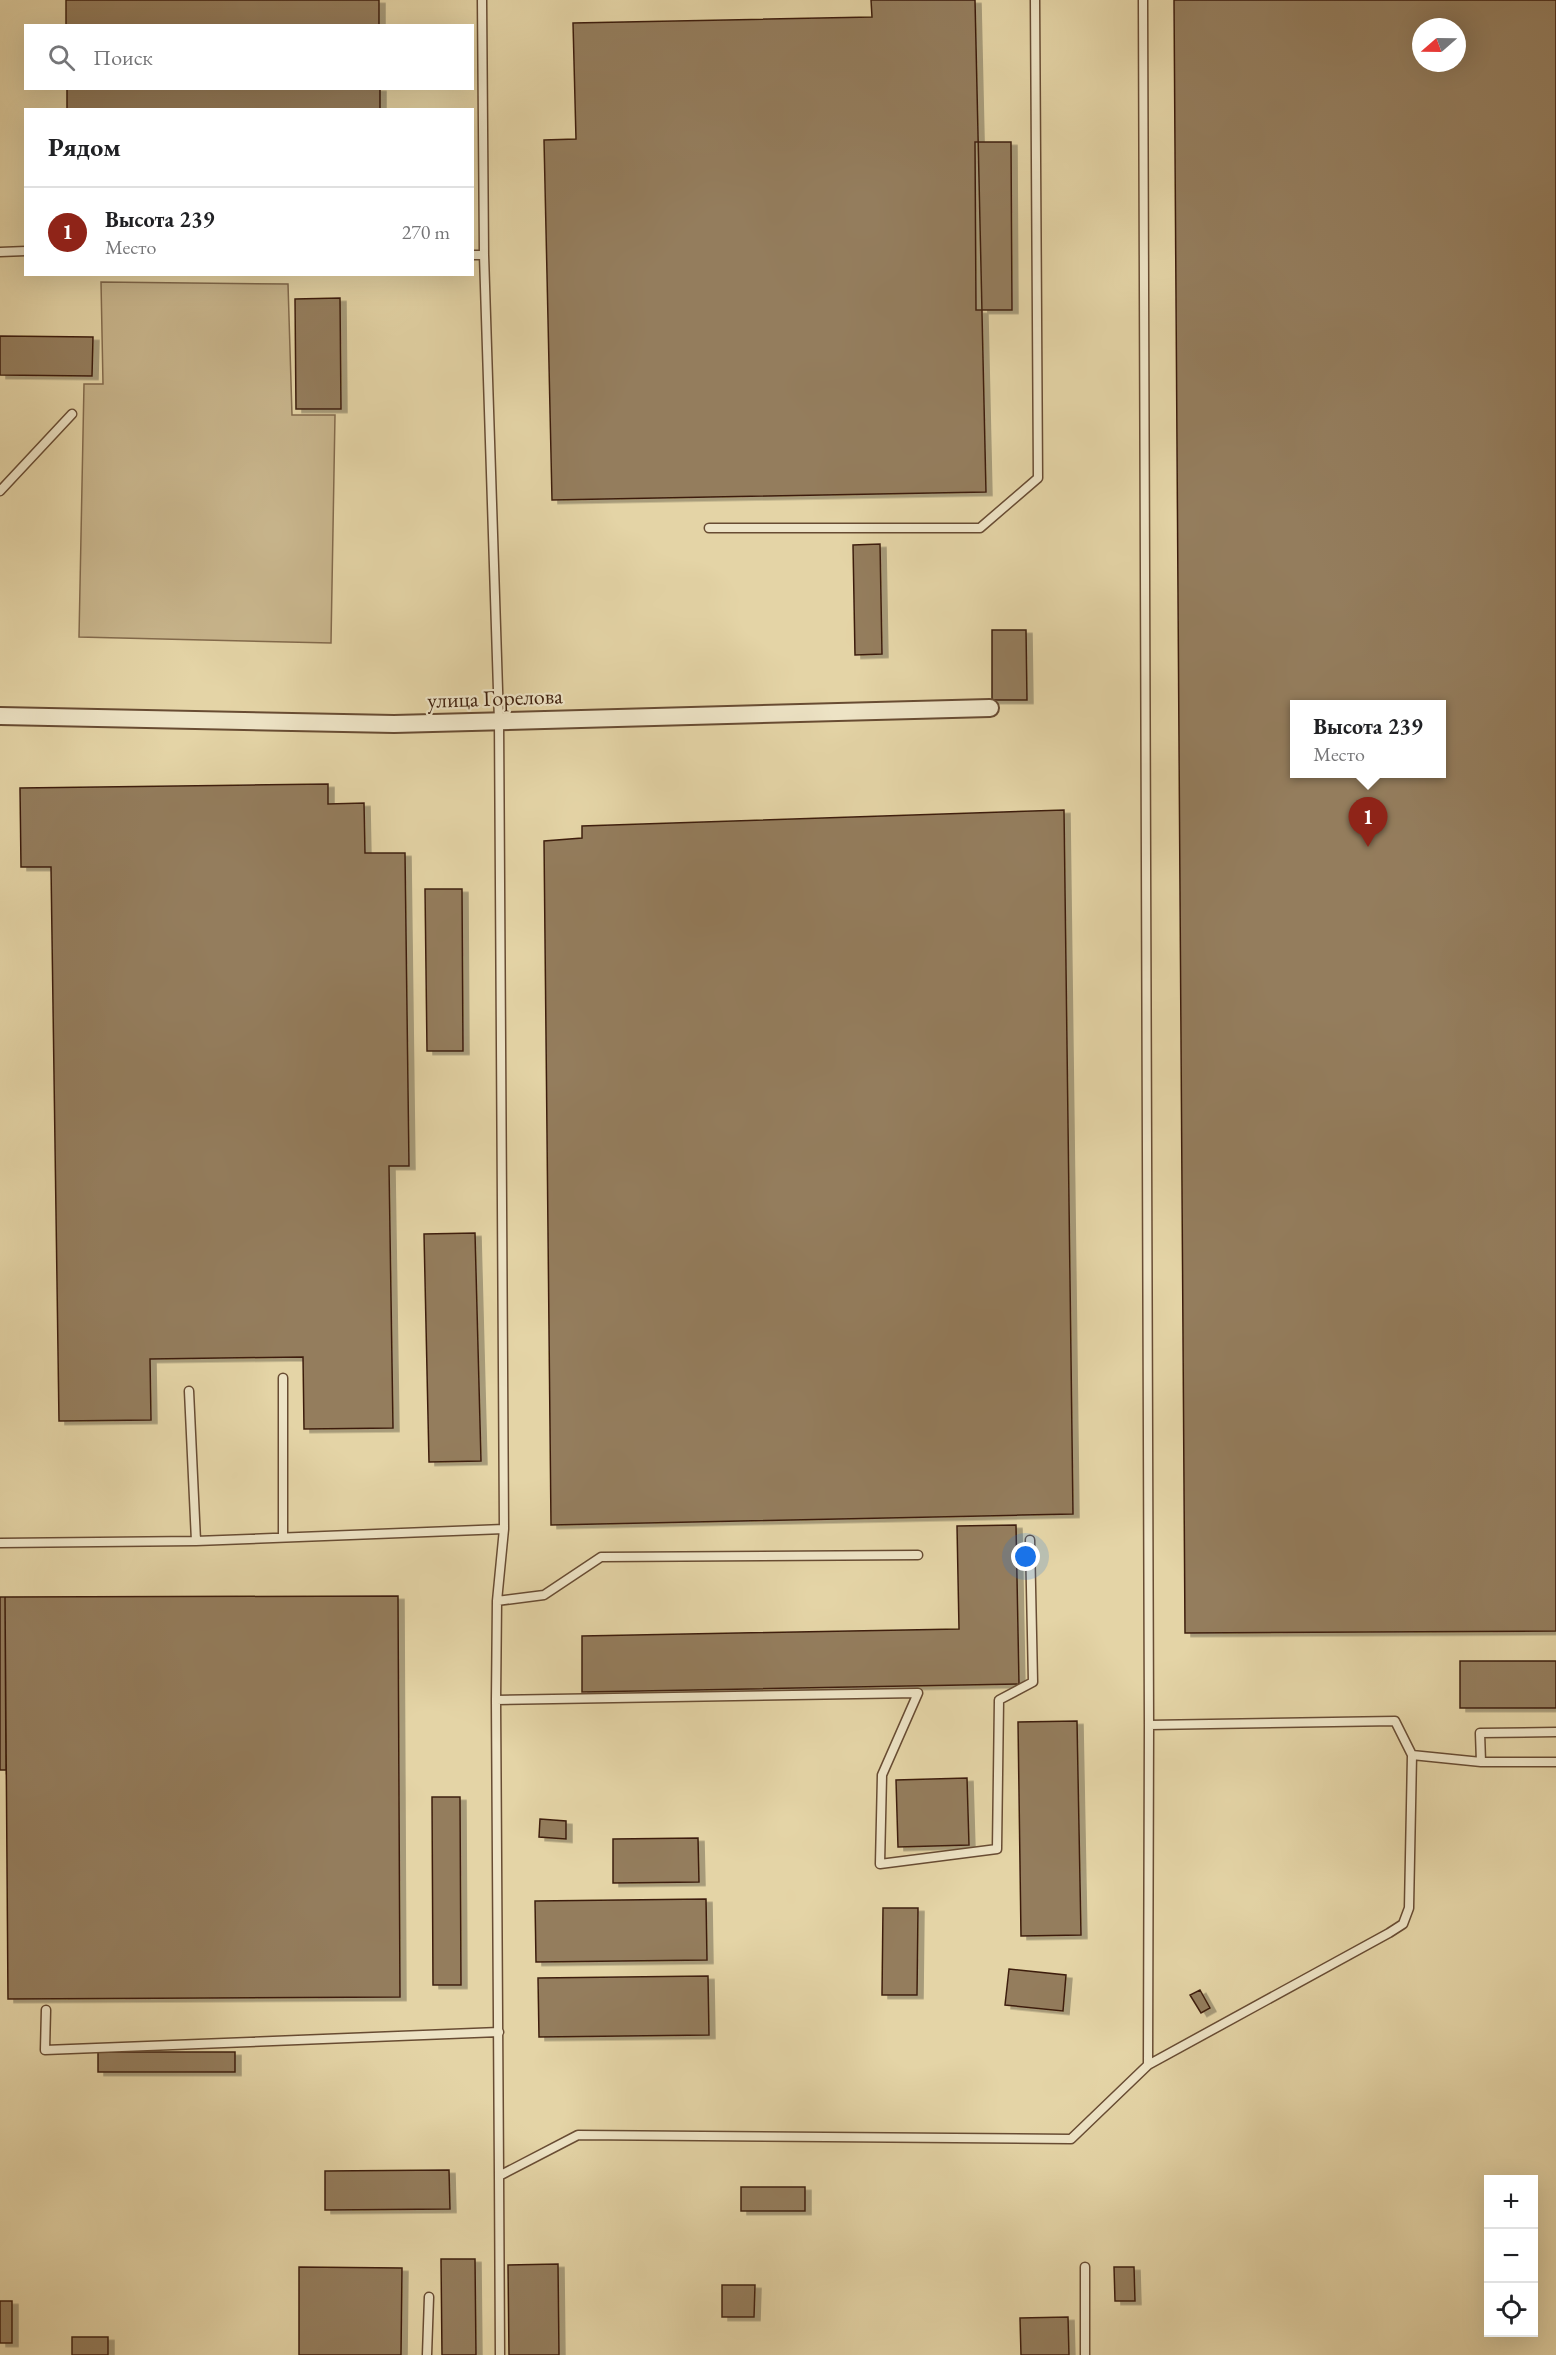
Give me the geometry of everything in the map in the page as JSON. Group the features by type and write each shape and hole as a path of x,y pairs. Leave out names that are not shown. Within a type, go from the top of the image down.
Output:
{"street":[{"name":"улица Горелова","path":"0,716 394,724 990,708"}],"lane":[{"path":"482,0 484,255 499,721 504,1529 497,1601 496,1700 500,2032 500,2355"},
{"path":"709,528 980,528 1038,478 1035,0"},
{"path":"1143,0 1149,1725 1148,2065"},
{"path":"0,252 24,251"},
{"path":"474,255 484,255"},
{"path":"0,491 72,414"},
{"path":"283,1378 283,1536"},
{"path":"189,1391 196,1541"},
{"path":"0,1543 196,1541 504,1529"},
{"path":"496,1700 918,1693 882,1775 880,1864 997,1849 999,1700 1033,1682 1030,1540"},
{"path":"497,1601 544,1595 601,1557 918,1555"},
{"path":"499,2176 578,2134 1071,2139 1148,2065 1389,1934 1403,1924 1409,1908 1412,1755 1395,1721 1149,1725"},
{"path":"1480,1762 1480,1732 1556,1732"},
{"path":"1412,1755 1480,1762 1556,1762"},
{"path":"46,2010 45,2050 500,2032"},
{"path":"1085,2268 1085,2355"},
{"path":"427,2355 429,2297"}],"shaded area":[{"path":"101,282 288,284 292,415 335,415 331,643 79,637 84,384 103,384"}],"building":[{"path":"66,0 379,0 379,24 66,24"},
{"path":"871,0 975,0 986,492 552,500 544,140 576,139 573,23 872,17"},
{"path":"1174,0 1556,0 1556,1631 1185,1633"},
{"path":"67,90 380,90 380,108 67,108"},
{"path":"975,142 1011,142 1012,310 976,310"},
{"path":"340,298 341,409 296,409 295,299"},
{"path":"0,336 93,337 92,376 0,375"},
{"path":"880,544 882,654 855,655 853,545"},
{"path":"992,630 1026,630 1027,700 992,700"},
{"path":"328,784 328,804 364,803 365,853 405,853 409,1166 389,1166 393,1428 304,1429 303,1357 150,1359 151,1420 59,1421 51,867 21,867 20,788"},
{"path":"1064,810 1073,1514 551,1525 544,841 582,838 582,826"},
{"path":"425,889 462,889 463,1051 427,1051"},
{"path":"475,1233 481,1461 429,1462 424,1234"},
{"path":"1016,1525 1019,1684 582,1692 582,1636 959,1629 957,1526"},
{"path":"398,1596 400,1997 8,1999 5,1597"},
{"path":"0,1597 5,1597 6,1770 0,1770"},
{"path":"1460,1661 1556,1661 1556,1708 1460,1708"},
{"path":"1077,1721 1081,1935 1021,1936 1018,1722"},
{"path":"967,1778 969,1845 898,1847 896,1780"},
{"path":"432,1797 460,1797 461,1985 433,1985"},
{"path":"540,1819 566,1821 566,1839 539,1837"},
{"path":"698,1838 699,1882 613,1883 613,1839"},
{"path":"706,1899 707,1960 536,1962 535,1901"},
{"path":"883,1908 918,1908 917,1995 882,1995"},
{"path":"1009,1969 1066,1975 1063,2011 1005,2005"},
{"path":"708,1976 709,2035 539,2037 538,1978"},
{"path":"1200,1990 1210,2008 1201,2013 1190,1995"},
{"path":"98,2052 235,2052 235,2072 98,2072"},
{"path":"449,2170 450,2209 325,2210 325,2171"},
{"path":"741,2187 805,2187 805,2211 741,2211"},
{"path":"441,2259 475,2259 476,2355 442,2355"},
{"path":"558,2264 559,2355 509,2355 508,2265"},
{"path":"299,2267 402,2268 401,2355 299,2355"},
{"path":"1114,2267 1134,2267 1135,2301 1115,2301"},
{"path":"722,2285 755,2285 754,2317 722,2317"},
{"path":"0,2301 12,2301 12,2343 0,2343"},
{"path":"1068,2317 1069,2355 1021,2355 1020,2318"},
{"path":"72,2337 108,2337 108,2355 72,2355"}],"place":[{"name":"Высота 239","path":"1368,847"}]}
